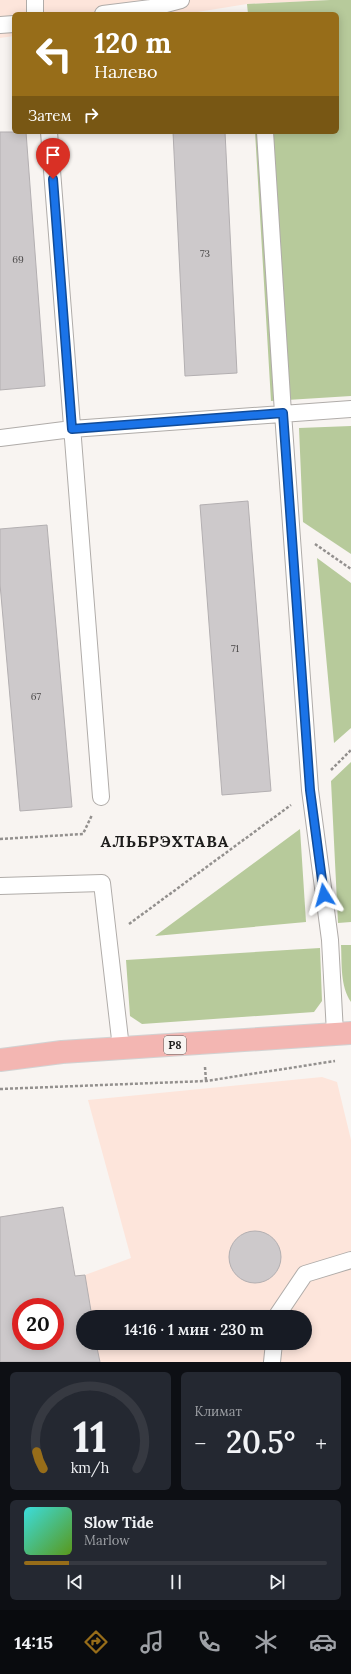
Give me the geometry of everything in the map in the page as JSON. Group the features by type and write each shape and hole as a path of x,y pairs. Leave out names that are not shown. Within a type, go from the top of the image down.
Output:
{"main road":[{"name":"Р8","path":"0,1060 62,1052 343,1033"}],"lane":[{"path":"35,0 35,12"},
{"path":"119,12 151,8 181,0"},
{"path":"0,25 12,24"},
{"path":"49,134 101,797"},
{"path":"265,134 283,413 310,790 343,1033"},
{"path":"0,438 72,429 351,409"},
{"path":"0,886 102,883 121,1048"},
{"path":"281,1310 305,1274 351,1260"},
{"path":"272,1362 273,1350"}],"path":[{"path":"292,528 351,569"},
{"path":"107,926 126,926 310,790 351,750"},
{"path":"0,839 83,834 101,797"},
{"path":"0,1089 206,1080 336,1061"}],"shaded area":[{"path":"0,0 330,0 247,4 197,12 12,12 12,36 0,38"},
{"path":"322,1077 337,1082 351,1140 351,1362 0,1362 0,1217 63,1207 75,1276 85,1275 131,1258 88,1100"}],"green space":[{"path":"351,0 351,396 271,401 255,134 339,134 339,12 248,12 247,4"},
{"path":"351,426 351,554 303,522 299,428"},
{"path":"317,558 351,583 351,728 334,743"},
{"path":"351,762 351,922 338,923 331,781"},
{"path":"300,829 306,922 155,936"},
{"path":"341,945 351,945 351,1002 347,996 343,982"},
{"path":"320,948 322,1001 314,1012 142,1024 130,1016 126,960"}],"building":[{"path":"0,132 12,132 12,134 26,134 45,386 0,390"},
{"path":"173,134 225,134 237,373 185,376"},
{"path":"248,501 271,791 222,795 200,505"},
{"path":"47,525 72,807 20,811 0,584 0,529"},
{"path":"63,1207 75,1276 85,1275 91,1310 76,1310 76,1350 97,1350 100,1362 0,1362 0,1217"},
{"path":"255,1231 269,1235 277,1243 281,1257 277,1271 269,1279 255,1283 241,1279 233,1271 229,1257 233,1243 241,1235"}],"district":[{"name":"АЛЬБРЭХТАВА","path":"165,841"}],"route":[{"path":"53,179 72,429 283,413 310,790 324,895"}]}
